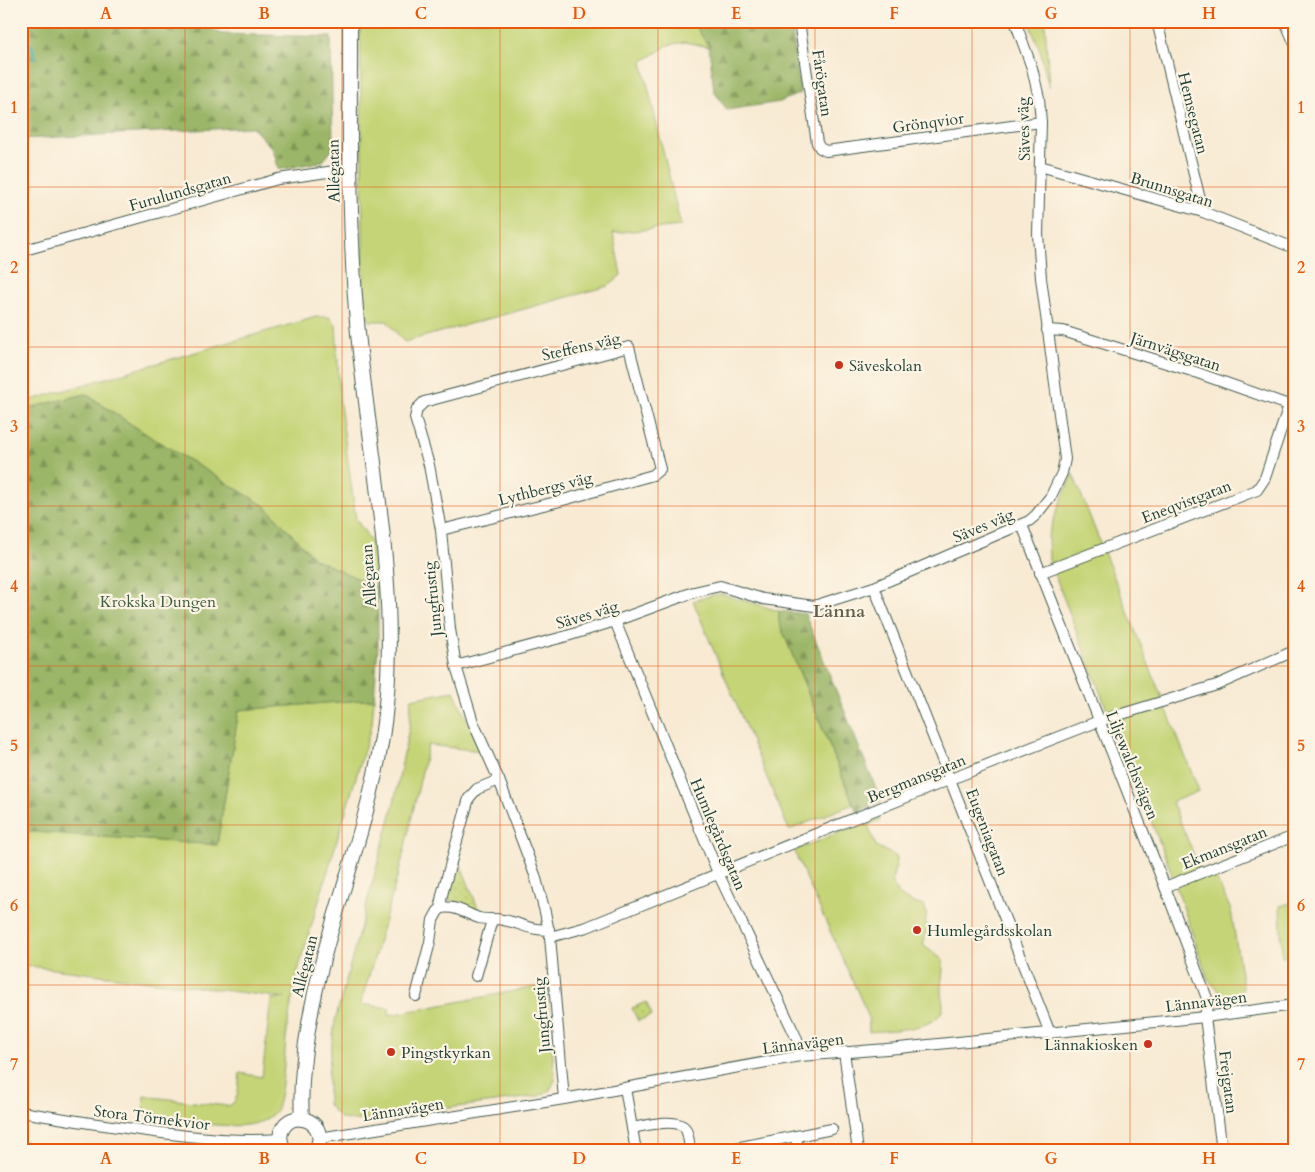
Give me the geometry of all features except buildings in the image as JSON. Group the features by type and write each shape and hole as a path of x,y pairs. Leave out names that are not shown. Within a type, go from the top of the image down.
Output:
{"street":[{"name":"Allégatan","path":"302,1119 301,1089 311,1008 329,936 368,802 382,733 388,675 389,629 386,570 358,335 349,169 350,21"},
{"name":"Fårögatan","path":"799,21 817,143 820,148"},
{"name":"Säves väg","path":"456,666 615,621 694,592 720,586 763,599 814,606 874,587 1022,525 1036,515 1051,496 1062,473 1065,459 1041,278 1038,234 1041,122 1039,98 1032,68 1015,21"},
{"name":"Hemsegatan","path":"1157,21 1203,212"},
{"path":"1285,21 1294,42"},
{"name":"Grönqvior","path":"820,148 826,151 1041,122"},
{"name":"Brunnsgatan","path":"1040,166 1203,212 1294,248"},
{"name":"Furulundsgatan","path":"21,251 278,179 349,169"},
{"name":"Järnvägsgatan","path":"1047,330 1063,331 1192,371 1291,406"},
{"name":"Steffens väg","path":"417,409 424,402 629,347 660,469 656,473"},
{"name":"Eneqvistgatan","path":"1040,573 1257,490 1265,478 1291,406"},
{"name":"Jungfrustig","path":"417,409 416,418 429,465 441,530 450,630 456,666 473,722 499,780 535,875 550,933 564,1099"},
{"name":"Lythbergs väg","path":"441,530 556,502 656,473"},
{"name":"Liljewalchsvägen","path":"1022,525 1208,1001 1205,1017"},
{"name":"Eugeniagatan","path":"874,587 1050,1033"},
{"name":"Humlegårdsgatan","path":"615,621 718,873 796,1040 800,1056"},
{"name":"Bergmansgatan","path":"550,933 587,927 1099,721 1217,685 1294,651"},
{"path":"442,908 443,891 469,798 477,789 499,780"},
{"name":"Ekmansgatan","path":"1165,887 1294,836"},
{"path":"416,996 430,942 433,920 442,908 448,906 481,918 502,919 550,933"},
{"path":"476,976 492,920"},
{"name":"Lännavägen","path":"317,1144 800,1056 1205,1017 1294,1004"},
{"name":"Frejgatan","path":"1205,1017 1222,1151"},
{"path":"844,1052 858,1151"},
{"path":"625,1088 636,1151"},
{"name":"Stora Törnekvior","path":"21,1112 82,1123 214,1140 282,1145"},
{"path":"282,1145 282,1130 285,1125 293,1120 302,1119 314,1125 317,1144"},
{"path":"632,1128 674,1122 684,1127 688,1136 690,1151"},
{"path":"720,1151 832,1129"},
{"path":"796,1136 798,1151"}],"green space":[{"path":"21,21 196,21 221,34 331,37 333,149 323,161 279,170 273,149 252,127 21,139"},
{"path":"360,21 699,21 698,30 709,47 685,42 668,45 642,62 681,226 613,233 621,275 608,286 404,342 387,321 370,321 364,307"},
{"path":"699,21 791,21 800,93 780,102 727,110 714,91 709,47 698,30"},
{"path":"1028,21 1045,21 1049,87 1040,50"},
{"path":"316,317 329,317 336,324 340,404 356,519 372,543 378,588 315,559 265,506 149,436 86,394 21,410 21,403"},
{"name":"Krokska Dungen","path":"85,394 149,436 265,506 315,559 378,588 378,646 374,699 239,710 217,845 21,831 21,410"},
{"path":"1073,474 1199,791 1172,802 1203,877 1213,872 1231,910 1243,987 1239,998 1228,998 1221,994 1208,979 1170,869 1049,560 1048,536"},
{"path":"721,594 779,611 779,622 853,804 789,830 693,601"},
{"path":"779,611 805,614 881,801 857,812 779,622"},
{"path":"454,691 481,751 428,745 402,860 361,1004 389,1008 390,1015 545,985 555,1080 550,1090 539,1096 352,1121 340,1118 328,1105 328,1073 335,1021 394,803 410,723 411,699"},
{"path":"374,699 372,724 299,967 291,1002 282,1087 276,1110 260,1122 232,1126 201,1124 143,1115 144,1096 227,1106 234,1102 238,1093 240,1073 262,1077 271,999 285,998 21,965 21,831 217,845 239,710"},
{"path":"878,816 880,820 868,825 876,846 897,857 893,876 894,888 907,900 924,906 927,914 925,921 928,927 923,945 943,960 941,990 943,1006 940,1014 934,1020 924,1025 869,1032 868,1015 794,851"},
{"path":"458,858 480,913 450,900 447,891"},
{"path":"1294,902 1294,956 1282,957 1280,906"},
{"path":"646,1002 652,1015 638,1021 632,1008"}],"waterway":[{"path":"21,30 32,47 35,58"}],"place":[{"name":"Säveskolan","path":"839,365"},
{"name":"Humlegårdsskolan","path":"917,930"},
{"name":"Lännakiosken","path":"1148,1044"},
{"name":"Pingstkyrkan","path":"391,1052"}],"district":[{"name":"Länna","path":"839,611"}]}
